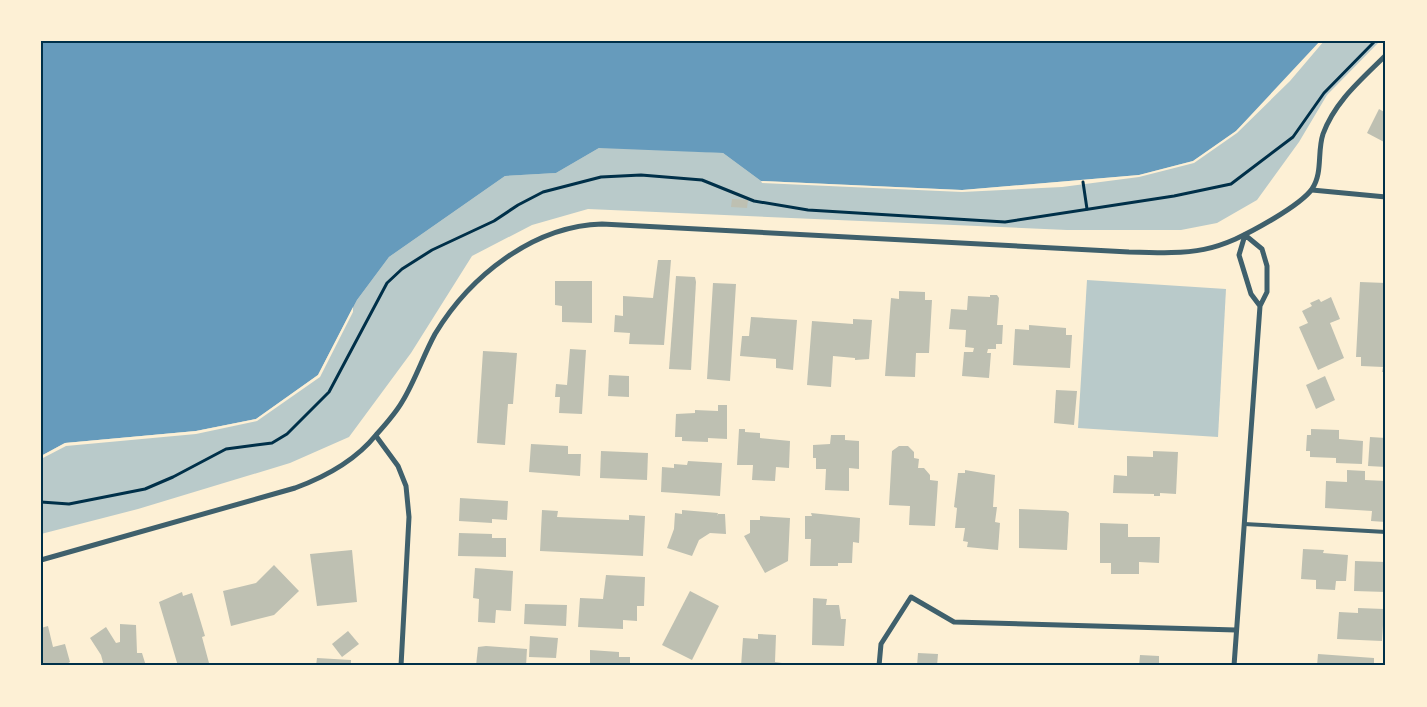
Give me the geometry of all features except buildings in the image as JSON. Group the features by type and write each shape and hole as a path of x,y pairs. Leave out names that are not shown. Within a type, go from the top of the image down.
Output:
{"street":[{"path":"41,560 294,488 317,480 339,467 357,454 376,436 402,402 436,334 473,287 520,249 539,238 580,225 1166,253 1204,251 1222,246 1246,235 1282,213 1312,190 1319,172 1323,135 1342,98 1386,55"},
{"path":"1312,190 1386,197"},
{"path":"1246,235 1240,255 1251,294 1260,306"},
{"path":"1234,666 1260,306 1267,292 1267,266 1262,249 1246,235"},
{"path":"376,436 398,466 406,486 409,517 401,666"},
{"path":"879,666 880,644 911,597 954,622 1236,630"}],"lane":[{"path":"1244,524 1386,532"}],"path":[{"path":"41,502 69,504 145,489 173,477 226,449 272,443 287,434 329,392 387,283 402,269 432,250 494,221 518,204 543,192 601,177 641,175 702,180 754,201 808,210 1005,222 1174,196 1232,184 1293,137 1324,93 1373,42"},
{"path":"1083,182 1087,209"}],"shaded area":[{"path":"1322,41 1380,41 1327,95 1299,142 1257,200 1217,223 1181,230 1067,230 588,209 532,225 472,256 411,353 349,437 290,463 138,509 41,534 41,456 65,443 196,431 256,419 318,375 357,300 389,257 505,176 556,173 599,148 639,148 723,153 761,181 901,186"},
{"path":"1087,280 1226,289 1218,437 1078,428"}],"water":[{"path":"41,41 1322,41 1289,79 1236,131 1193,161 1139,175 962,190 761,181 723,153 599,148 556,173 505,176 389,257 357,300 318,375 256,419 196,431 65,443 41,456"}],"pier":[{"path":"1320,41 1324,41 1290,81 1237,133 1194,163 1139,177 1062,187 962,192 762,183 761,181 962,190 1139,175 1193,161 1236,131"},
{"path":"353,307 353,312 320,377 257,421 196,434 66,446 41,459 41,456 65,443 196,431 256,419 318,375"}]}
